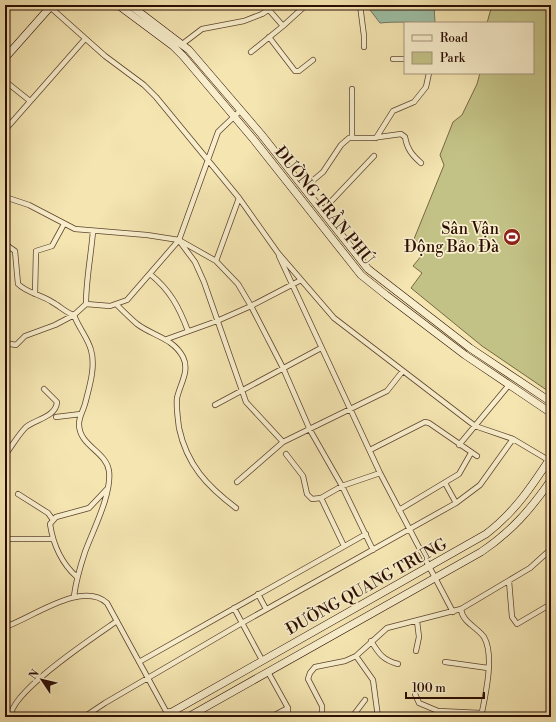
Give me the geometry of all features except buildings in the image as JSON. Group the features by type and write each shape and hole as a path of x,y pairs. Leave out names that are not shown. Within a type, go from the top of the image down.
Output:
{"main road":[{"name":"ĐƯỜNG TRẦN PHÚ","path":"118,5 176,49 233,115 361,275 459,350 551,412"},
{"name":"ĐƯỜNG TRẦN PHÚ","path":"130,5 182,43 241,110 363,263 390,287 470,348 551,402"},
{"path":"5,58 48,7"},
{"name":"ĐƯỜNG QUANG TRUNG","path":"168,715 262,660 476,540 504,520 524,497 550,460"},
{"name":"ĐƯỜNG QUANG TRUNG","path":"188,717 481,552 512,529 529,510 551,480"}],"street":[{"path":"176,49 202,29 244,21 269,10 276,5"},
{"path":"251,52 306,5"},
{"path":"360,5 364,47"},
{"path":"48,7 112,62 150,90 239,198 278,253 334,318 402,372 475,426 514,439 550,460"},
{"path":"269,10 283,26"},
{"path":"269,37 295,71 299,71 313,60"},
{"path":"5,130 85,39"},
{"path":"393,59 404,59"},
{"path":"376,138 393,111 414,102 426,87 429,74"},
{"path":"5,81 30,101"},
{"path":"352,89 352,137"},
{"path":"5,343 16,345 25,336 55,325 74,315 86,304 110,306 117,305 132,296 179,240 218,132 233,115 241,110"},
{"path":"304,188 323,172 341,145 352,137 376,138 399,134 403,135 407,148 421,163"},
{"path":"322,211 374,156"},
{"path":"5,197 29,205 75,229 147,234 179,240 216,261 238,284 252,306 283,368 310,430 342,486 373,550"},
{"path":"216,261 239,198"},
{"path":"35,294 36,251 52,246 64,224"},
{"path":"86,304 86,284 93,231"},
{"path":"179,240 199,270 241,391 248,404 283,442"},
{"path":"5,244 15,251 18,284 74,315 91,350 92,369 90,384 81,414 80,431 83,438 98,452 107,464 109,473 107,496 77,577 74,596"},
{"path":"278,253 291,285 380,472 409,531 453,612"},
{"path":"150,274 164,286 174,298 188,331"},
{"path":"167,339 217,321 252,306 301,280"},
{"path":"117,305 136,323 167,339 180,352 185,361 186,371 180,385 177,400 178,420 188,457 206,483 236,508"},
{"path":"214,405 321,348"},
{"path":"237,482 283,442 387,391 402,372"},
{"path":"459,445 509,385"},
{"path":"5,455 26,427 49,414 56,407 57,402 44,389"},
{"path":"56,417 81,414"},
{"path":"370,450 425,422 429,423 477,456"},
{"path":"84,717 105,703 266,609 409,531 456,503 480,485 514,439"},
{"path":"399,510 459,474 471,453"},
{"path":"286,454 302,476 307,494 312,499 321,498 342,486 380,472"},
{"path":"445,483 456,503"},
{"path":"77,577 66,565 52,539 50,524 56,517 89,508 107,489"},
{"path":"18,494 48,513 53,520"},
{"path":"321,498 344,546"},
{"path":"139,662 366,534"},
{"path":"5,539 52,539"},
{"path":"322,717 322,706 308,679 310,673 315,667 345,661 356,656 387,628 461,610 530,568 551,549"},
{"path":"509,581 512,617 517,624 551,604"},
{"path":"258,594 266,609"},
{"path":"5,627 74,596 93,596 102,598 107,603 168,715"},
{"path":"234,608 262,660"},
{"path":"415,694 419,703 438,711 481,715 487,682 488,650 478,629 464,619 461,610"},
{"path":"11,717 14,708 31,685 60,661 117,621"},
{"path":"416,651 419,637 417,621"},
{"path":"371,641 379,654 386,661 398,664"},
{"path":"356,656 373,680 375,706 378,717"},
{"path":"445,662 488,668"},
{"path":"268,672 288,708 288,717"},
{"path":"352,717 365,700"},
{"path":"271,717 288,708"}],"green space":[{"path":"492,5 551,5 551,393 482,346 411,288 422,273 413,266 427,249 414,239 444,165 440,155 453,122 462,115 477,84 480,74 534,74 534,22 487,22"}],"shaded area":[{"path":"370,5 434,5 435,22 380,23 370,10"}],"place":[{"name":"Sân Vận Động Bảo Đà","path":"512,237"}]}
